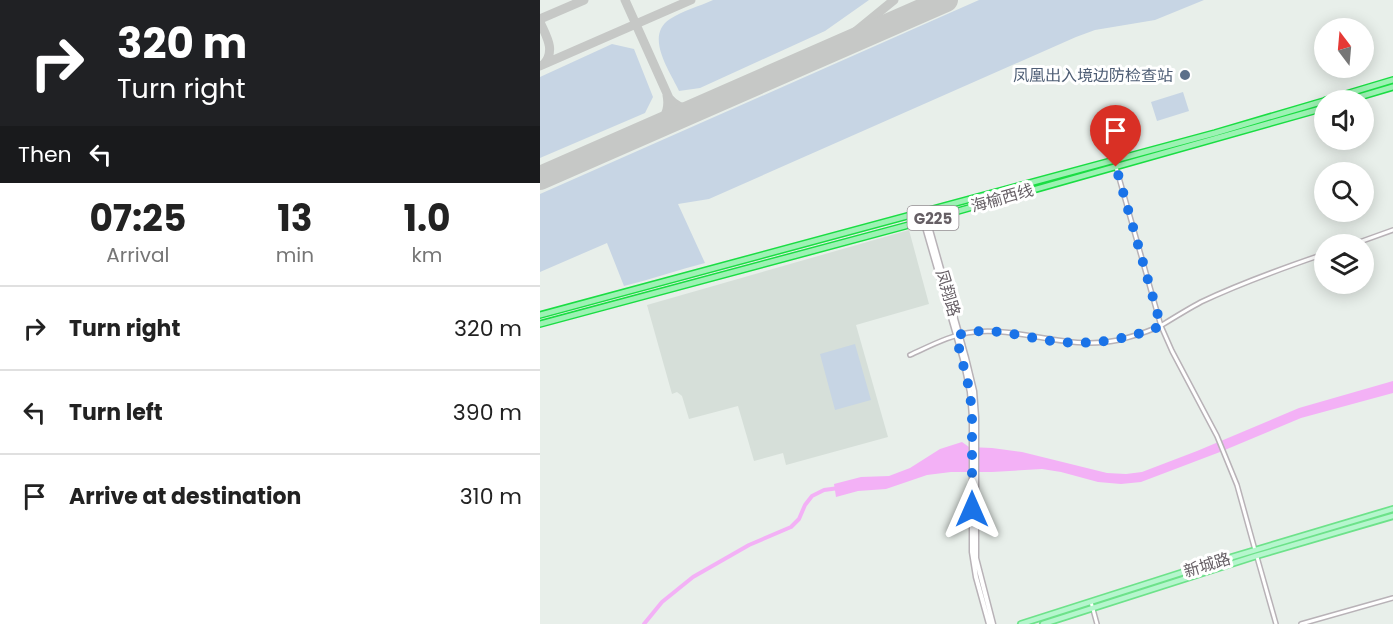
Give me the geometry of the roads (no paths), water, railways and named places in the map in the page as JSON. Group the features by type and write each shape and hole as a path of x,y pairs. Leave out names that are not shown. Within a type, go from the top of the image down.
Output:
{"highway":[{"name":"海榆西线","path":"1361,90 1393,80"},
{"path":"1374,93 1393,87"},
{"name":"海榆西线","path":"540,324 1116,167 1314,105"},
{"name":"海榆西线","path":"540,315 1314,111"}],"main road":[{"name":"新城路","path":"1043,624 1393,509"},
{"name":"新城路","path":"1021,624 1256,553 1393,516"}],"street":[{"path":"1116,167 1161,326 1218,436 1238,485 1276,624"},
{"name":"凤翔路","path":"923,212 958,335 970,392 974,445 972,552 976,577 991,624"},
{"path":"1374,237 1393,230"},
{"path":"910,355 958,335 975,332 1005,333 1053,341 1096,343 1118,340 1161,326 1200,303 1243,283 1314,258"},
{"path":"1301,624 1393,598"},
{"path":"1091,602 1097,624"}],"waterway":[{"path":"644,624 662,602 693,577 749,545 791,527 799,519 812,496 824,490 839,488"}],"place":[{"name":"凤凰出入境边防检查站","path":"1185,75"}]}
